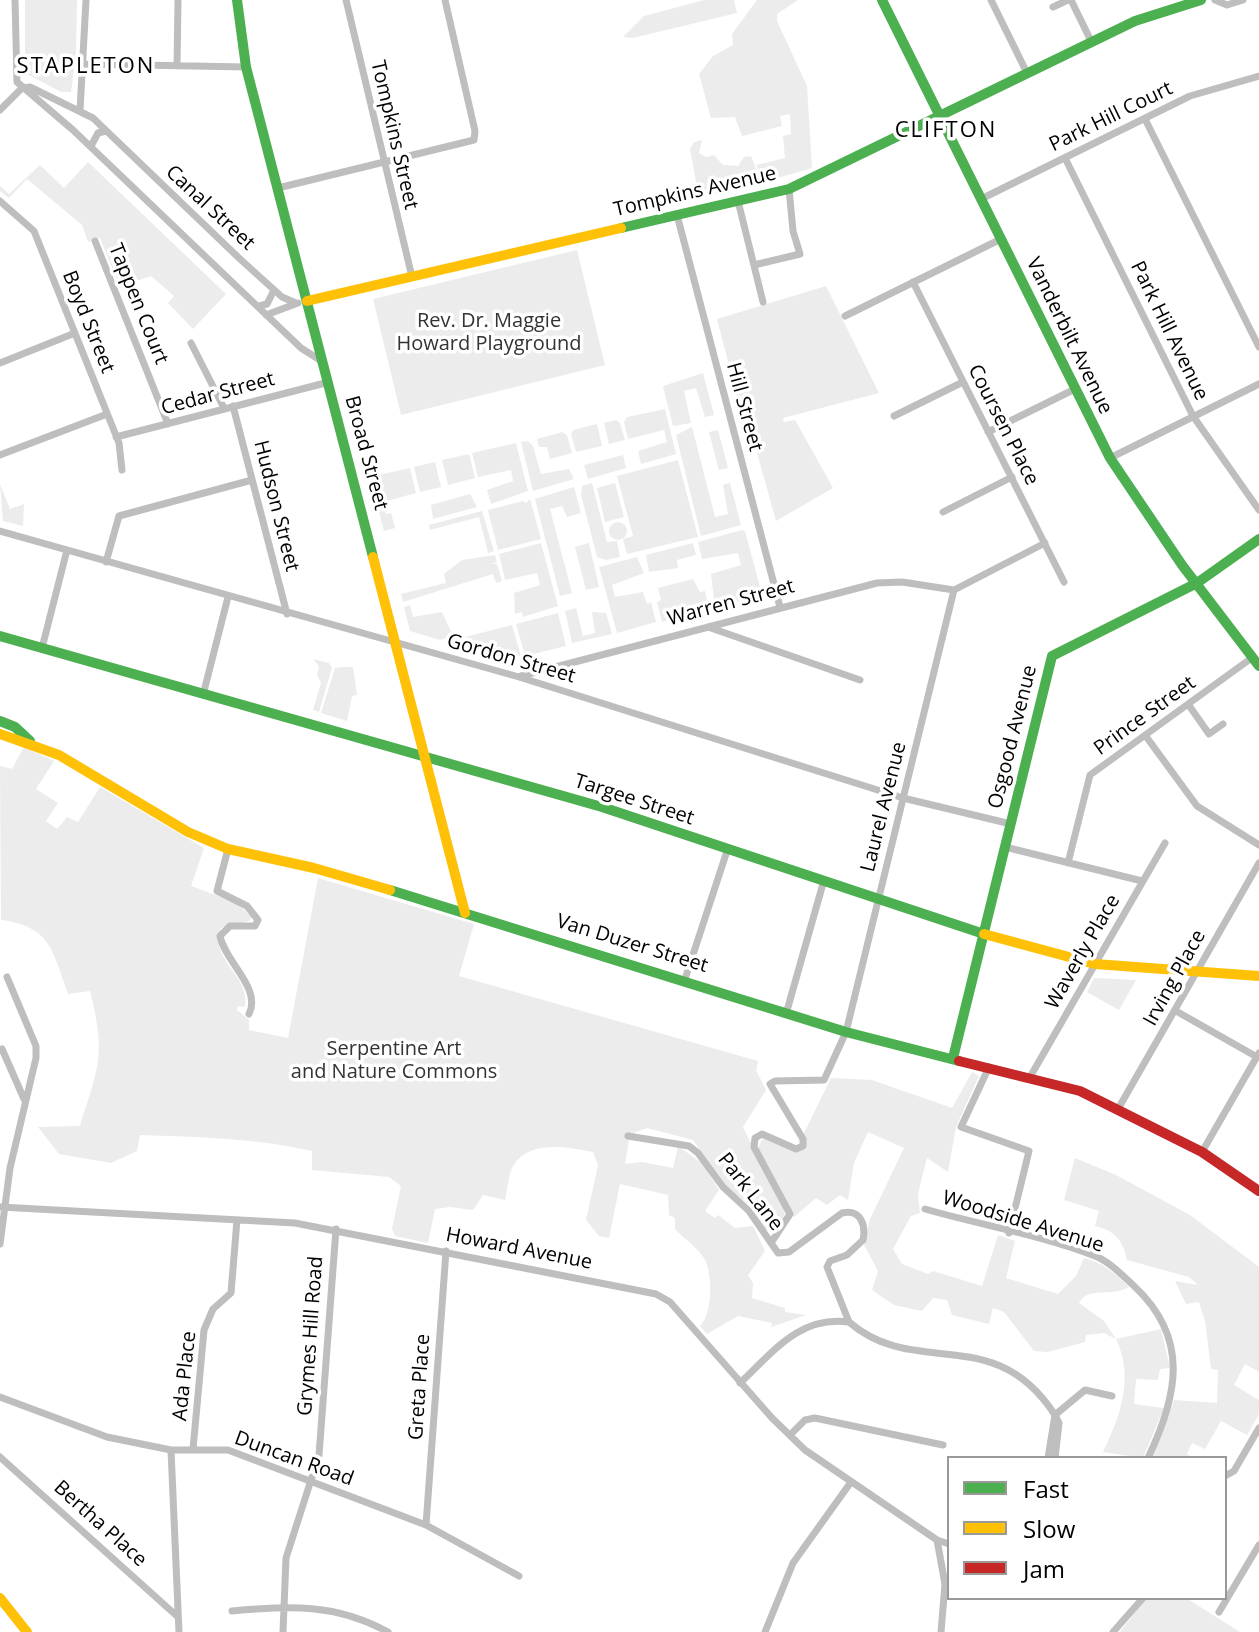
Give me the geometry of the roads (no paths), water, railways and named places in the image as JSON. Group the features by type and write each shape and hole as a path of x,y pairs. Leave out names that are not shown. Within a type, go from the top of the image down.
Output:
{"street":[{"path":"0,110 22,88 15,75 15,0"},
{"path":"60,118 71,117 80,111 85,64 86,0"},
{"path":"177,66 178,0"},
{"name":"Broad Street","path":"237,0 246,67 278,188 302,302 329,382 465,913"},
{"name":"Tompkins Street","path":"346,0 412,277"},
{"path":"278,188 474,140 475,131 445,0"},
{"name":"Vanderbilt Avenue","path":"882,0 1110,458 1256,662"},
{"path":"991,0 1027,73"},
{"path":"1053,7 1069,0 1091,41"},
{"name":"Tompkins Avenue","path":"302,302 789,189 1091,41 1181,3 1201,0"},
{"path":"1215,0 1227,5 1243,0"},
{"path":"85,64 246,67"},
{"name":"Park Hill Court","path":"981,199 1190,96 1259,76"},
{"name":"Canal Street","path":"22,88 30,87 80,111 106,131 274,290 302,302"},
{"name":"Canal Street","path":"22,88 91,146 301,348 323,362"},
{"path":"1145,119 1259,347"},
{"path":"91,146 98,133 106,131"},
{"name":"Park Hill Avenue","path":"1065,158 1193,416 1259,510"},
{"path":"754,265 800,254 793,231 789,189"},
{"name":"Boyd Street","path":"0,201 34,231 116,437 122,470"},
{"path":"738,201 763,302"},
{"name":"Hill Street","path":"677,215 780,607"},
{"path":"845,316 1001,239"},
{"name":"Tappen Court","path":"95,241 168,424"},
{"name":"Coursen Place","path":"913,282 1064,582"},
{"path":"259,306 267,304 274,290"},
{"path":"266,315 302,302"},
{"path":"0,362 75,333"},
{"name":"Hudson Street","path":"191,343 228,407 252,480 287,614"},
{"name":"Cedar Street","path":"116,437 329,382"},
{"path":"894,416 963,382"},
{"path":"1110,458 1259,384"},
{"path":"988,432 1075,389"},
{"path":"0,455 107,414"},
{"path":"943,512 1012,477"},
{"path":"106,562 119,516 252,480"},
{"name":"Gordon Street","path":"0,531 519,677 903,798 1011,824"},
{"name":"Osgood Avenue","path":"953,1058 1052,656 1197,583 1259,539"},
{"path":"954,590 1045,543"},
{"path":"42,648 67,550"},
{"name":"Warren Street","path":"519,677 878,583 912,582 954,590"},
{"name":"Laurel Avenue","path":"771,1243 790,1214 754,1147 755,1138 762,1134 796,1149 804,1142 770,1084 775,1081 824,1080 846,1032 954,590"},
{"path":"203,695 228,597"},
{"path":"706,626 860,680"},
{"name":"Targee Street","path":"0,636 602,807 983,935 1095,964 1259,976"},
{"name":"Prince Street","path":"1068,863 1090,775 1188,704 1256,662"},
{"path":"1188,704 1209,734 1223,724"},
{"name":"Van Duzer Street","path":"0,721 15,727 31,743 94,774 188,832 228,849 314,868 685,979 846,1032 1080,1091 1202,1152 1259,1191"},
{"path":"0,734 31,743"},
{"path":"1145,735 1197,806 1259,845"},
{"name":"Waverly Place","path":"1030,1077 1165,843"},
{"path":"1005,847 1142,881"},
{"path":"685,979 728,848"},
{"path":"228,849 217,891 247,906 258,920 255,926 230,926 220,936 222,950 251,993 253,1006 249,1014"},
{"name":"Irving Place","path":"1118,1109 1259,863"},
{"path":"786,1014 824,880"},
{"path":"0,1244 2,1207 24,1099 34,1071 36,1046 7,977"},
{"path":"1176,1011 1258,1055 1202,1152"},
{"path":"2,1049 24,1099"},
{"path":"989,1067 961,1127 1029,1151 1009,1233"},
{"name":"Park Lane","path":"628,1136 689,1146 698,1153 723,1187 749,1211 778,1253 785,1253 842,1213 850,1212 860,1217 864,1225 863,1240 847,1255 830,1261 827,1267 849,1322"},
{"name":"Howard Avenue","path":"2,1207 237,1220 336,1229 656,1294 670,1302 790,1435 851,1482 937,1540 947,1543"},
{"name":"Woodside Avenue","path":"925,1209 1097,1257 1148,1299 1165,1326 1174,1364 1169,1405 1149,1456"},
{"name":"Ada Place","path":"193,1449 204,1330 213,1309 231,1293 237,1220"},
{"name":"Grymes Hill Road","path":"283,1632 281,1607 286,1558 313,1482 319,1455 336,1229"},
{"name":"Greta Place","path":"426,1525 446,1251"},
{"path":"740,1383 808,1324 830,1319 849,1322 887,1347 966,1355 1013,1372 1043,1395 1055,1415 1059,1423 1055,1456"},
{"path":"1048,1456 1055,1415 1085,1390 1112,1396"},
{"name":"Duncan Road","path":"0,1397 75,1428 171,1450 228,1450 426,1525 519,1576"},
{"path":"790,1435 805,1420 815,1418 943,1445"},
{"path":"1227,1475 1234,1471 1259,1428"},
{"path":"171,1450 179,1632"},
{"name":"Bertha Place","path":"0,1457 178,1617"},
{"path":"765,1632 793,1563 851,1482"},
{"path":"937,1540 947,1582 941,1632"},
{"path":"1227,1599 1259,1545"},
{"path":"0,1598 27,1632"},
{"path":"1113,1632 1141,1600"},
{"path":"1219,1612 1226,1600"},
{"path":"232,1611 321,1608 359,1616 388,1632"}],"district":[{"name":"STAPLETON","path":"86,67"},
{"name":"CLIFTON","path":"946,131"}],"park label":[{"name":"Rev. Dr. Maggie Howard Playground","path":"489,332"},
{"name":"Serpentine Art and Nature Commons","path":"394,1060"}]}
